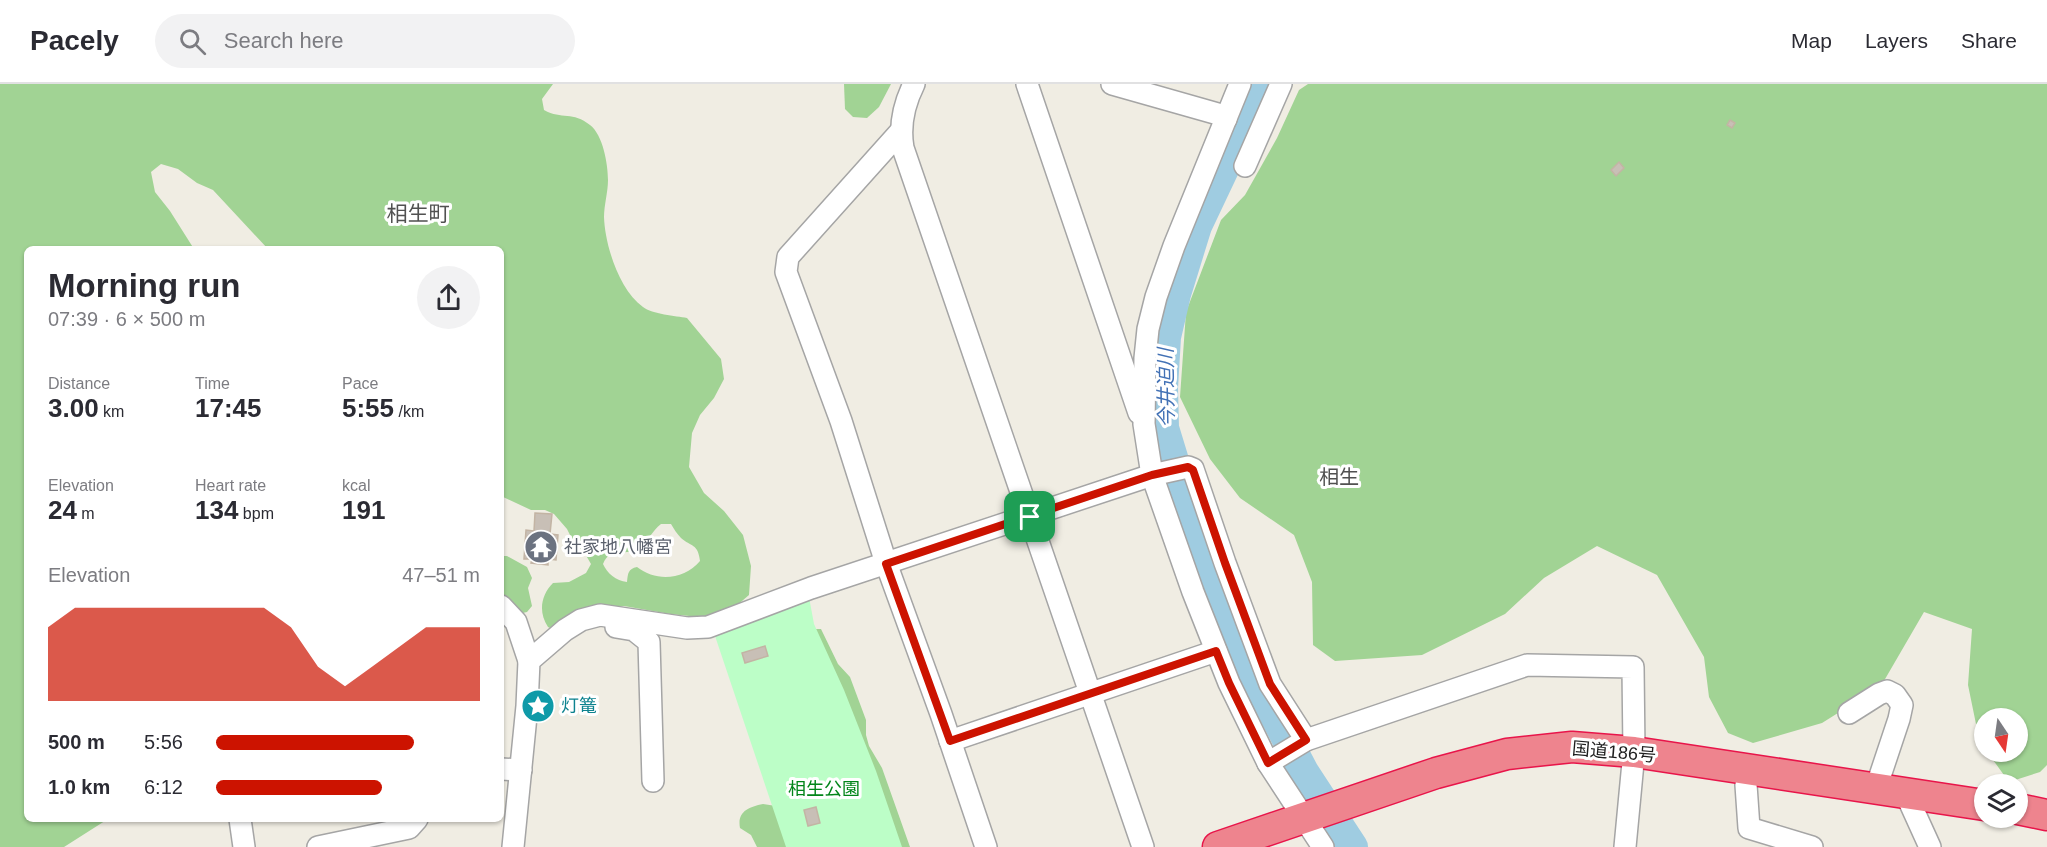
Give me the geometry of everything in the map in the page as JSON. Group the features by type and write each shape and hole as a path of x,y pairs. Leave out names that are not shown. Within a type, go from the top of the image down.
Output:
{"highway":[{"name":"国道186号","path":"1218,847 1436,773 1507,754 1572,747 1634,752 1974,803"},
{"path":"2028,811 2047,814"}],"street":[{"path":"914,84 906,100 900,132 903,148 1143,847"},
{"path":"1027,84 1114,344 1144,424 1185,572 1229,683 1272,760 1319,813 1323,847"},
{"path":"1113,84 1139,88 1218,114 1226,119"},
{"path":"1144,424 1145,358 1148,329 1156,297 1174,246 1240,84"},
{"path":"1245,166 1281,84"},
{"path":"900,132 788,257 786,272 841,421 886,564 986,847"},
{"path":"529,661 565,630 581,620 600,615 687,628 708,627 811,588 1158,473 1188,467 1193,470 1270,684 1303,742"},
{"path":"504,609 516,622 529,661 527,706 511,770 513,847"},
{"path":"565,630 608,626 626,628 634,630 650,642 653,781"},
{"path":"950,741 1216,651"},
{"path":"1272,760 1303,742 1527,665 1633,667 1634,752 1625,847 1619,847"},
{"path":"1849,713 1887,691 1896,695 1902,705 1876,788"},
{"path":"1749,769 1746,785 1749,828 1812,847"},
{"path":"1905,792 1930,847"},
{"path":"240,822 244,847"},
{"path":"318,847 409,828 414,822"}],"green space":[{"path":"0,84 553,84 542,99 544,110 584,121 595,130 601,143 608,173 604,212 607,240 615,266 627,290 647,309 687,318 721,359 724,379 714,398 700,415 692,433 689,467 704,493 724,511 743,535 751,566 749,595 735,607 709,618 624,606 582,613 552,629 548,627 543,615 542,604 549,588 553,583 569,582 586,573 591,564 554,514 545,510 531,510 504,497 504,246 265,246 213,190 197,183 178,169 161,164 151,172 155,192 192,246 24,246 24,822 103,822 64,847 0,847","holes":["661,524 671,524 677,533 698,551 700,561 686,572 661,577 637,567 629,572 627,582 612,576 603,564 606,558 614,553 637,549"]},
{"path":"844,84 891,84 879,107 867,118 853,117 845,109"},
{"path":"1308,84 2047,84 2047,765 2040,772 2028,776 2028,774 2003,774 1995,762 2028,762 2028,708 1974,708 1974,714 1968,685 1972,629 1924,612 1881,686 1822,723 1753,743 1728,733 1709,697 1704,657 1657,575 1597,546 1544,578 1505,614 1422,655 1335,661 1313,645 1312,582 1294,535 1240,498 1210,459 1180,397 1186,312 1221,220 1245,195 1277,138 1299,90"},
{"path":"504,556 527,567 532,578 528,588 532,606 527,612 518,614 504,606"},
{"name":"相生公園","path":"809,597 814,624 844,690 876,771 902,847 786,847 714,633"},
{"path":"806,629 821,629 838,664 850,677 866,720 869,746 882,768 910,847 878,847"},
{"path":"763,804 776,806 805,847 757,847 751,835 740,828 740,818 745,811"}],"building":[{"path":"1730,120 1735,123 1732,128 1727,125"},
{"path":"1619,162 1624,168 1616,176 1611,170"},
{"name":"社家地八幡宮","path":"535,513 552,514 550,534 558,535 556,560 548,559 548,565 531,563 532,559 524,559 526,530 534,531"},
{"path":"765,646 768,656 745,663 742,653"},
{"path":"816,807 820,823 808,826 804,810"}],"waterway":[{"name":"今井迫川","path":"1259,84 1233,150 1197,226 1176,294 1166,337 1163,388 1164,428 1200,546 1238,646 1304,772 1353,847"}],"place":[{"name":"社家地八幡宮","path":"541,547"},
{"name":"灯篭","path":"538,706"}],"district":[{"name":"相生町","path":"418,214"},
{"name":"相生","path":"1339,477"}],"route":[{"path":"1192,467 1270,684 1306,740 1268,763 1216,651 950,741 886,564 1030,517 1152,475 1192,467"}]}
